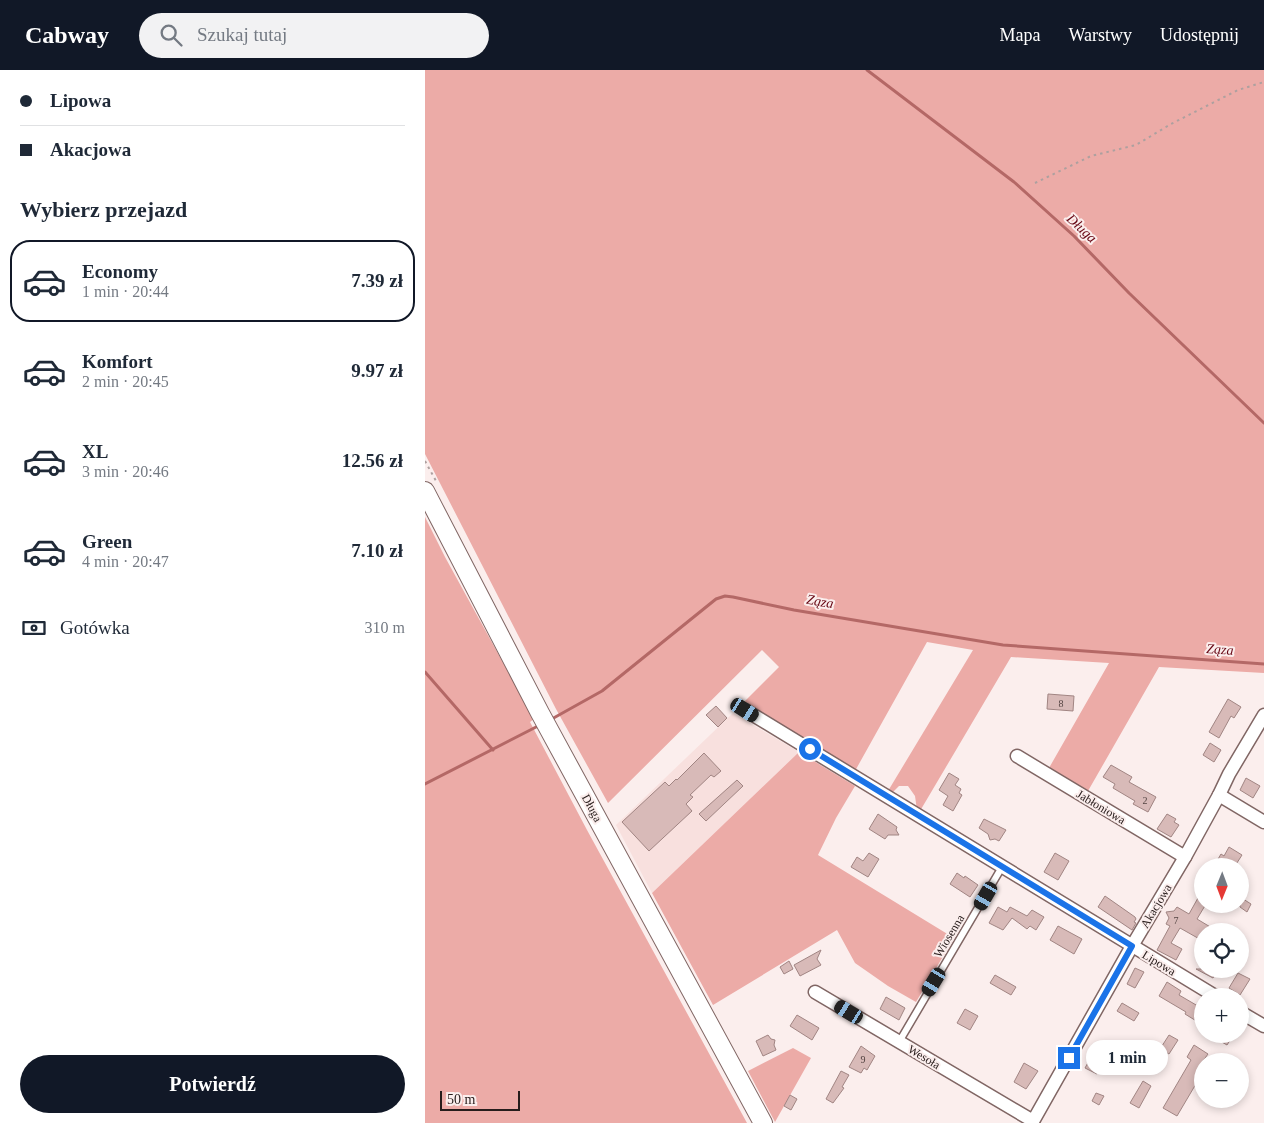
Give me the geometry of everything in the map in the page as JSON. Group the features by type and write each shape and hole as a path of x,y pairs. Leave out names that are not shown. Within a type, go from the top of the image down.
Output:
{"street":[{"name":"Długa","path":"425,491 540,713 763,1123"},
{"name":"Lipowa","path":"745,710 1202,988"},
{"name":"Akacjowa","path":"1033,1122 1264,715"},
{"name":"Jabłoniowa","path":"1017,756 1185,857"},
{"path":"1219,795 1264,822"},
{"name":"Wesoła","path":"815,992 1033,1122"},
{"path":"1249,1017 1264,1026"}],"lane":[{"name":"Wiosenna","path":"899,1042 1002,867"}],"path":[{"path":"1035,183 1091,156 1136,145 1171,124 1238,90 1264,82"}],"shaded area":[{"path":"425,70 1264,70 1264,673 1159,667 1088,791 1049,768 1109,663 1011,657 920,811 917,810 915,796 908,786 899,786 891,794 888,791 973,650 927,642 855,771 743,703 779,667 762,650 608,803 556,709 425,454"},
{"path":"425,517 534,719 530,722 587,830 747,1123 425,1123"},
{"path":"733,713 799,752 652,893 616,825"},
{"path":"799,752 855,786 836,818 818,855 954,938 916,1002 888,986 855,963 837,930 713,1005 652,893"},
{"path":"793,1048 811,1058 775,1122 748,1071"}],"building":[{"path":"1048,694 1074,696 1073,711 1047,709"},
{"path":"1228,699 1241,707 1234,718 1231,716 1219,738 1209,732"},
{"path":"716,706 727,718 718,727 706,715"},
{"path":"1210,743 1221,750 1214,762 1203,755"},
{"path":"704,753 721,771 714,777 711,775 690,795 693,797 686,804 692,811 649,851 622,822 665,782 669,786 677,780"},
{"path":"1111,765 1132,777 1129,782 1156,797 1148,812 1133,804 1135,801 1113,788 1115,784 1103,777"},
{"path":"949,773 959,779 955,785 961,789 959,793 962,795 953,811 943,805 948,796 939,790"},
{"path":"1246,778 1260,786 1253,798 1240,790"},
{"path":"737,780 743,786 706,821 699,814"},
{"path":"878,814 897,827 896,830 899,835 888,835 885,839 869,829"},
{"path":"1167,814 1176,819 1174,822 1179,825 1171,837 1157,829"},
{"path":"984,819 1006,830 999,841 995,839 990,840 988,834 979,828"},
{"path":"1229,847 1242,855 1240,858 1219,858 1221,854 1224,856"},
{"path":"869,853 879,859 868,877 851,867 857,857 863,861"},
{"path":"1055,853 1069,861 1058,880 1044,872"},
{"path":"957,873 978,885 970,897 950,884"},
{"path":"1105,896 1135,917 1134,922 1136,923 1132,930 1098,907"},
{"path":"1194,905 1194,913 1201,913 1197,919 1204,923 1194,923 1194,936 1180,928 1171,943 1182,949 1176,960 1157,950 1170,926 1166,924 1169,918 1166,912 1174,911 1177,907 1189,914"},
{"path":"998,907 1007,912 1010,907 1027,916 1032,910 1044,917 1036,930 1030,926 1027,929 1012,918 1003,930 989,923"},
{"path":"1058,926 1082,939 1074,954 1050,940"},
{"path":"821,950 817,959 821,965 800,976 794,965"},
{"path":"789,961 793,969 784,974 780,967"},
{"path":"1135,968 1144,972 1135,988 1127,984"},
{"path":"995,975 1016,987 1011,995 990,983"},
{"path":"1235,978 1250,979 1244,988 1229,988"},
{"path":"1167,982 1181,991 1179,995 1194,1004 1194,1020 1185,1014 1186,1012 1159,996"},
{"path":"886,997 905,1008 899,1020 880,1009"},
{"path":"1122,1003 1139,1013 1134,1021 1117,1011"},
{"path":"965,1009 978,1016 970,1030 957,1023"},
{"path":"797,1015 819,1028 812,1040 790,1026"},
{"path":"768,1035 771,1039 775,1040 776,1050 763,1056 756,1041"},
{"path":"1169,1035 1178,1040 1169,1054 1160,1049"},
{"path":"1194,1045 1206,1053 1194,1053 1194,1087 1177,1116 1163,1108 1191,1060 1187,1057"},
{"path":"861,1046 875,1056 867,1070 864,1068 861,1073 849,1067"},
{"path":"1095,1050 1107,1057 1097,1074 1085,1068"},
{"path":"1024,1063 1038,1071 1026,1089 1014,1082"},
{"path":"841,1071 849,1075 842,1087 844,1088 833,1103 826,1099"},
{"path":"1143,1081 1151,1086 1139,1108 1130,1103"},
{"path":"1096,1093 1104,1096 1099,1105 1092,1101"},
{"path":"790,1095 797,1099 791,1110 784,1106"}],"waterway":[{"name":"Długa","path":"867,70 1014,182 1074,236 1129,293 1264,423"},
{"name":"Ząza","path":"550,720 602,691 716,599 725,596 794,610 1003,645 1264,664"},
{"path":"425,672 493,750"},
{"name":"Ząza","path":"425,784 540,725"}],"route":[{"path":"810,749 1132,946 1069,1058"}]}
